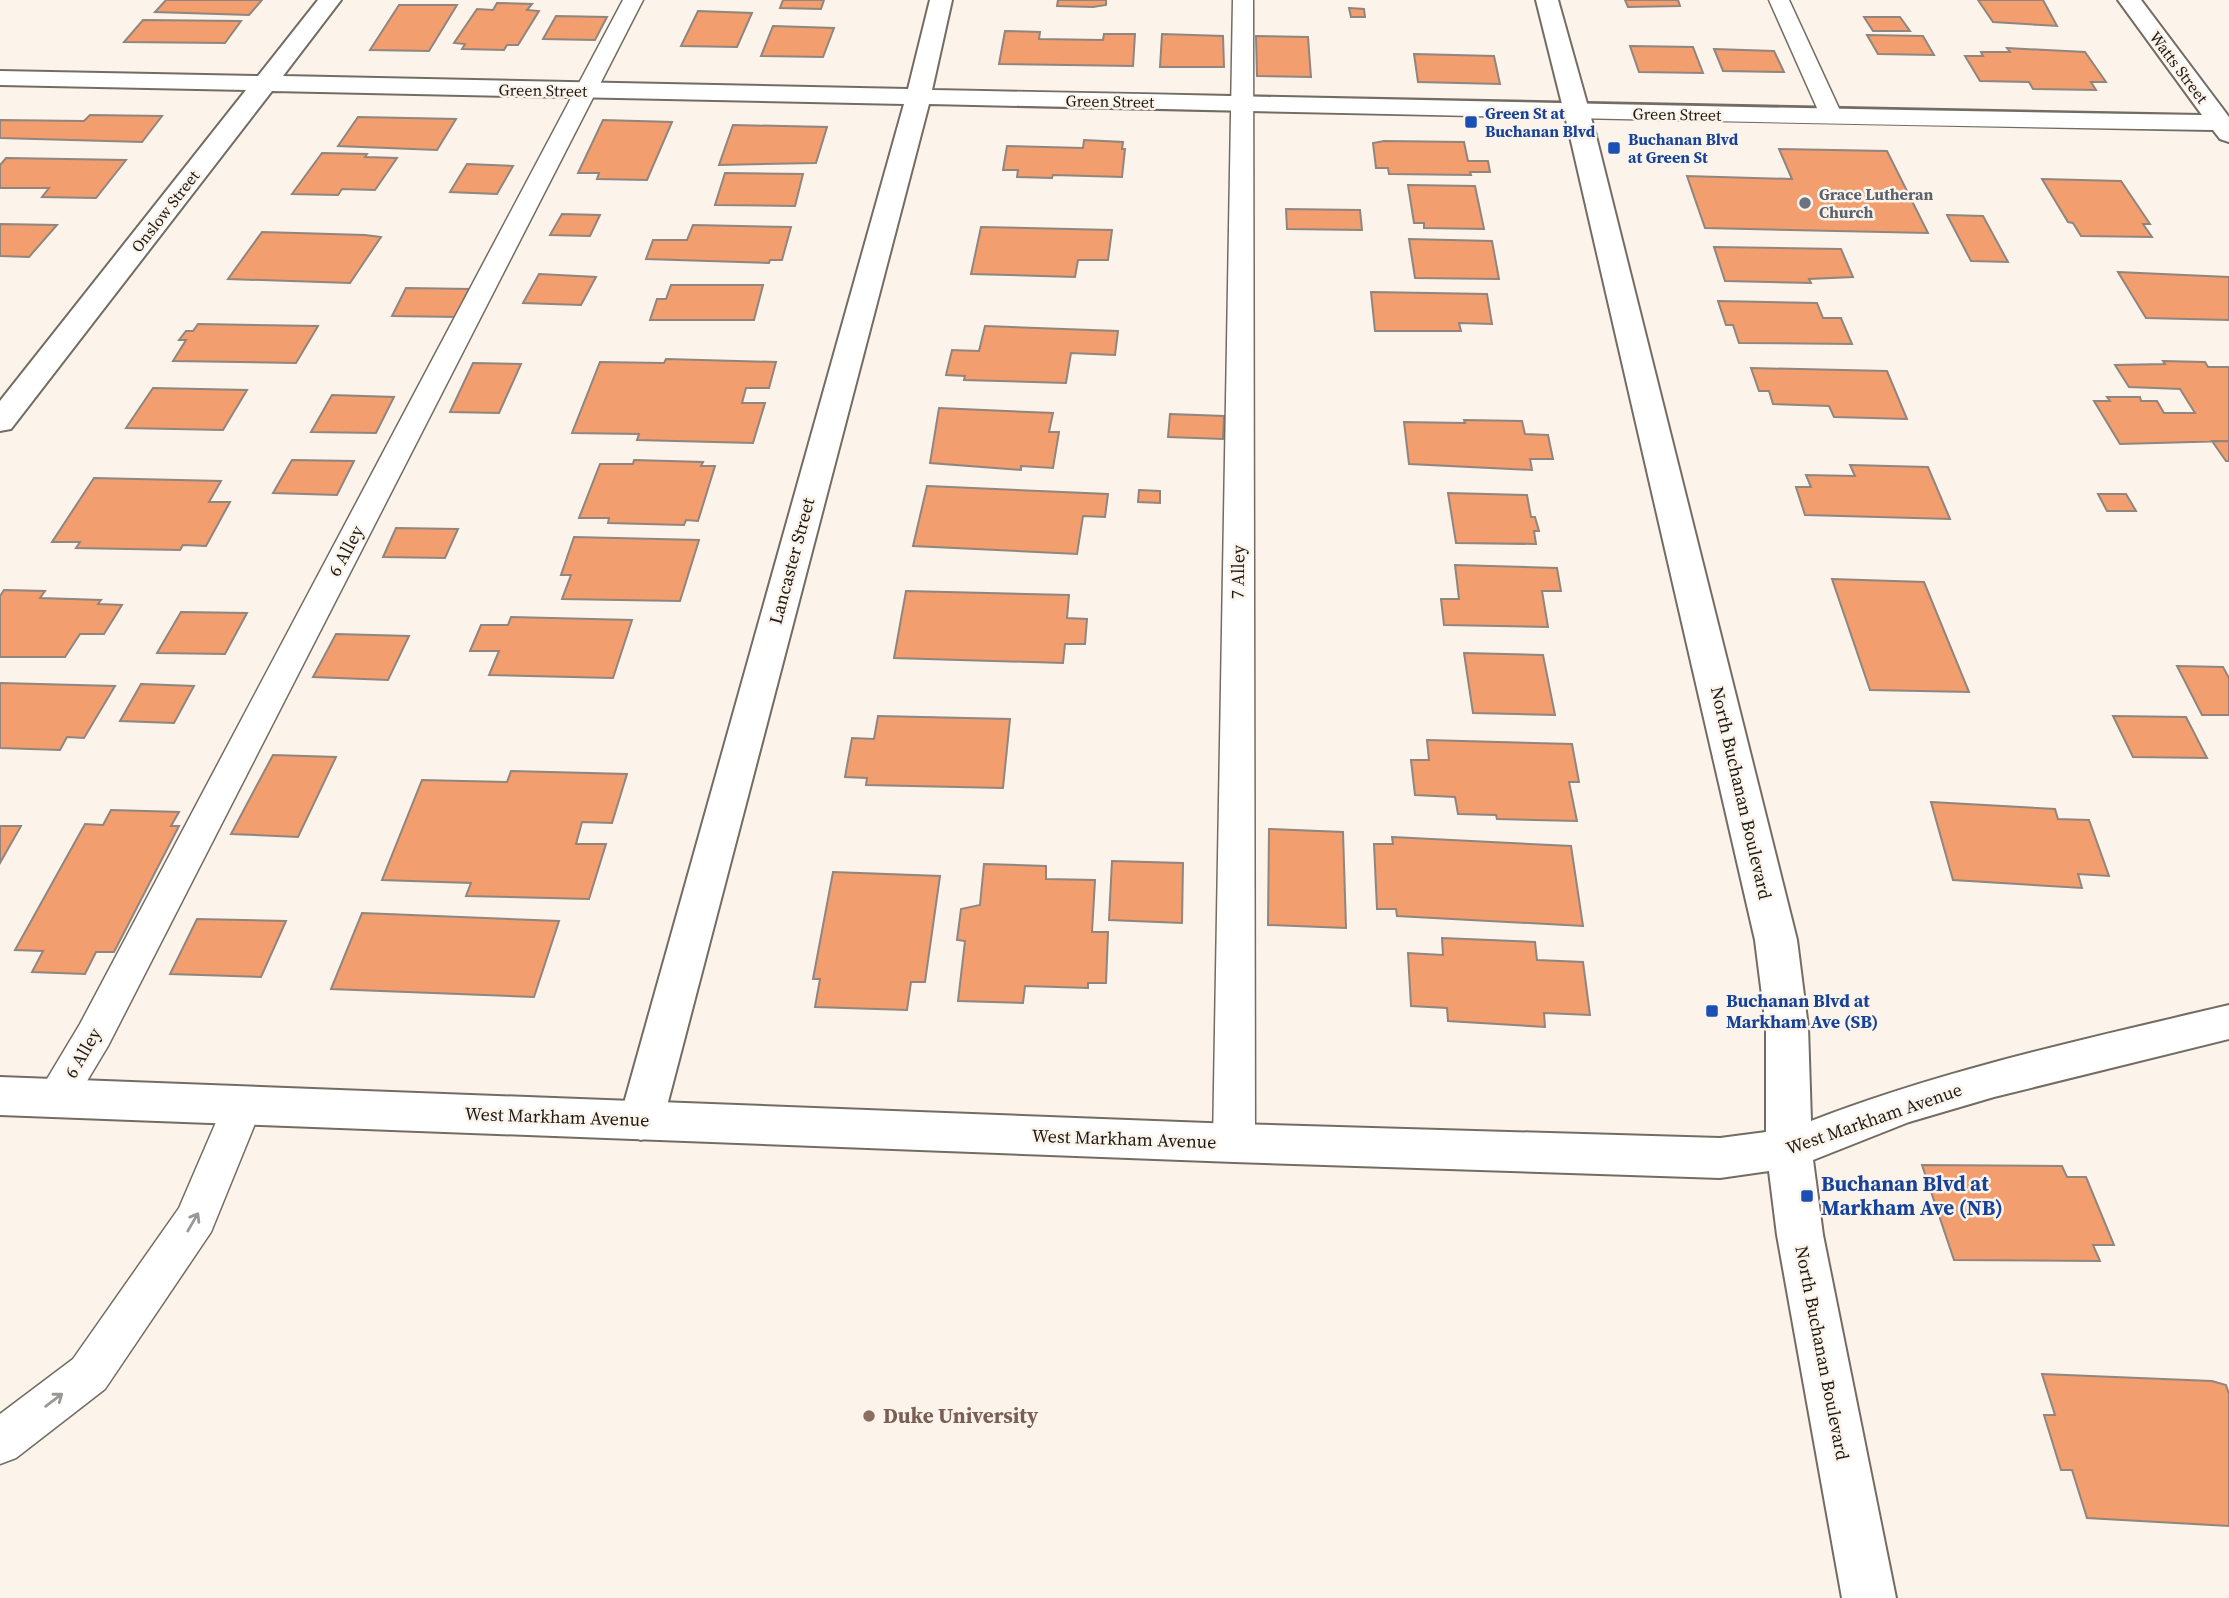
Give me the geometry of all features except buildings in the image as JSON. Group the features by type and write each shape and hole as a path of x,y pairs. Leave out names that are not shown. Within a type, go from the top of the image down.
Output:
{"street":[{"name":"Onslow Street","path":"0,422 330,0"},
{"name":"Lancaster Street","path":"640,1121 918,98 941,0"},
{"name":"North Buchanan Boulevard","path":"1546,0 1776,940 1787,1027 1789,1149 1800,1235 1869,1598"},
{"name":"Watts Street","path":"2129,0 2225,128"},
{"name":"Green Street","path":"0,78 1242,103 2225,128"},
{"name":"West Markham Avenue","path":"0,1096 1234,1143 1720,1158 1789,1149 1903,1105 1994,1079 2229,1022"}],"lane":[{"name":"6 Alley","path":"55,1099 100,1023 634,0"},
{"name":"7 Alley","path":"1234,1143 1243,0"},
{"path":"1779,0 1832,117"},
{"path":"0,1441 89,1374 196,1219 243,1104"}],"place":[{"name":"Green St at Buchanan Blvd","path":"1471,122"},
{"name":"Buchanan Blvd at Green St","path":"1614,148"},
{"name":"Grace Lutheran Church","path":"1805,203"},
{"name":"Buchanan Blvd at Markham Ave (SB)","path":"1712,1011"},
{"name":"Buchanan Blvd at Markham Ave (NB)","path":"1807,1196"},
{"name":"Duke University","path":"869,1416"}]}
